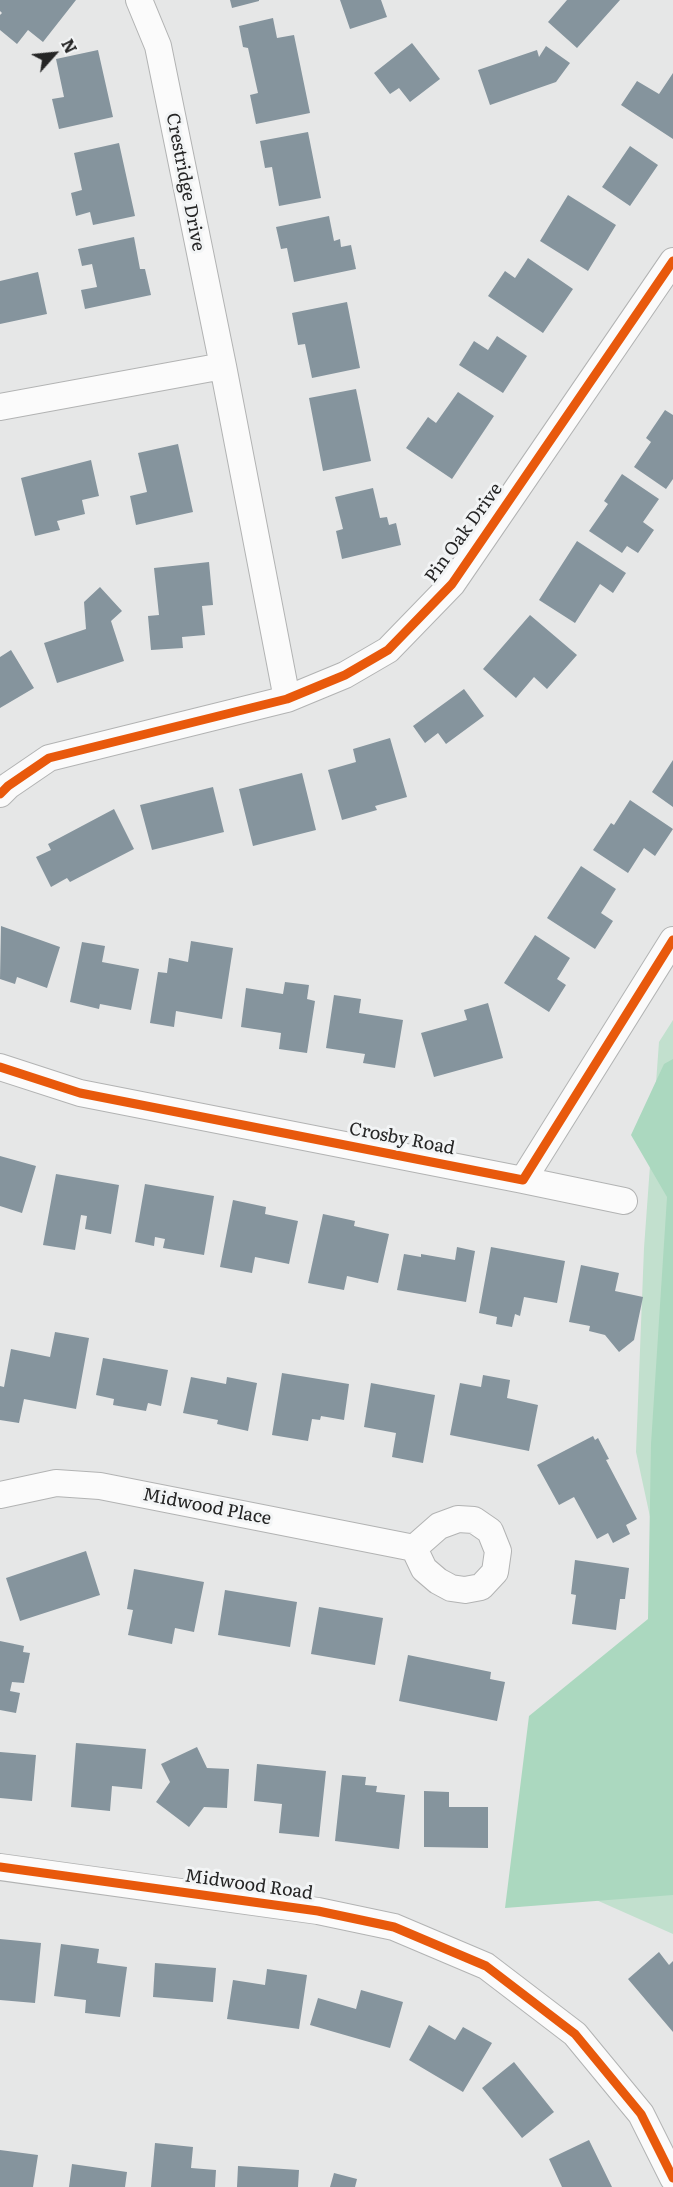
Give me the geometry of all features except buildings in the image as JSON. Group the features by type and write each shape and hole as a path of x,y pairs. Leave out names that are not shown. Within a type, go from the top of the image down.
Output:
{"street":[{"name":"Crestridge Drive","path":"139,0 158,46 223,366 286,699"},
{"name":"Pin Oak Drive","path":"0,794 49,758 286,699 345,675 388,650 452,584 673,261"},
{"path":"0,407 223,366"},
{"path":"523,1180 673,940"},
{"name":"Crosby Road","path":"0,1067 80,1093 624,1200"},
{"name":"Midwood Place","path":"0,1495 56,1483 100,1486 414,1548"},
{"name":"Midwood Road","path":"0,1867 318,1911 394,1927 486,1966 575,2034 641,2114 673,2178"}],"green space":[{"path":"673,1020 673,1623 636,1452 644,1248 659,1042"},
{"path":"673,1059 673,1895 505,1908 529,1716 648,1619 651,1444 667,1197 631,1135 664,1064"},
{"path":"673,1700 673,1934 594,1899"}],"cycle path":[{"path":"0,794 49,758 287,699 345,675 388,650 452,584 673,261"},
{"path":"0,1067 80,1093 523,1180 673,940"},
{"path":"0,1867 318,1911 394,1927 486,1966 575,2034 641,2114 673,2178"}]}
